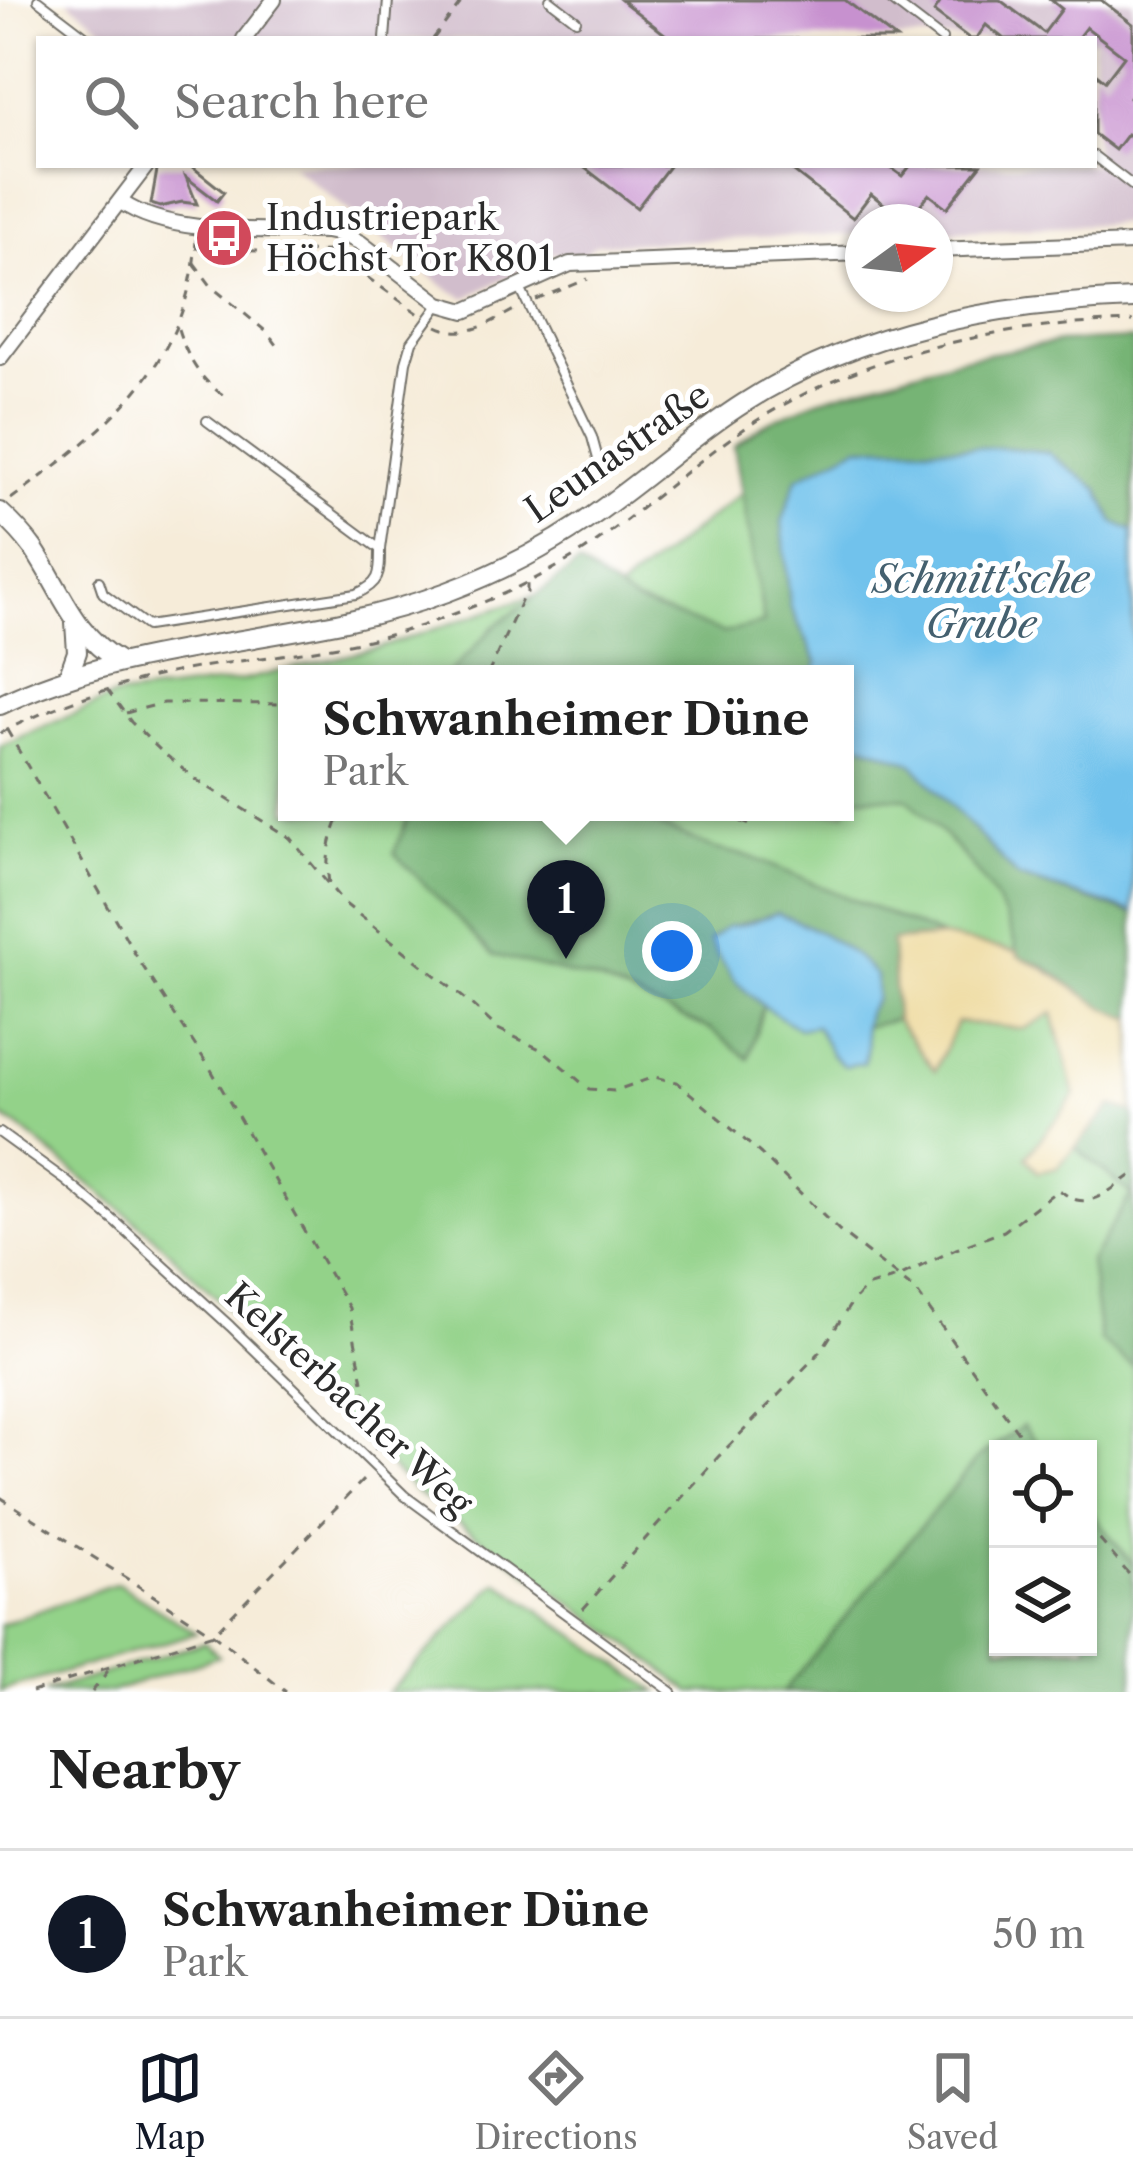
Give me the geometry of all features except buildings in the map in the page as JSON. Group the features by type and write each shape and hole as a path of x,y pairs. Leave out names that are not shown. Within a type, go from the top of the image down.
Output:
{"main road":[{"name":"Leunastraße","path":"0,705 118,662 356,620 477,580 590,518 742,404 824,360 866,344 997,312 1133,298"},
{"path":"0,510 33,548 75,622 96,647 118,662"},
{"path":"68,677 77,652 75,622"}],"street":[{"path":"246,36 274,0"},
{"path":"0,358 145,168"},
{"path":"122,202 168,223 345,235 440,304 465,311 570,264 845,254"},
{"path":"953,249 1133,242"}],"lane":[{"path":"38,0 85,36"},
{"path":"385,36 388,0"},
{"path":"550,0 576,20"},
{"path":"891,0 938,36"},
{"path":"1097,158 1133,186"},
{"path":"519,286 592,437 601,470"},
{"path":"99,581 103,593 147,626 370,588 380,573 406,362 412,342 440,304"},
{"path":"207,421 380,549"},
{"name":"Kelsterbacher Weg","path":"0,1132 118,1224 230,1326 374,1469 448,1530 672,1692"}],"path":[{"path":"435,36 463,0"},
{"path":"0,510 114,416 163,356 188,291 195,248 330,251 444,330 464,333 529,303"},
{"path":"193,262 225,300 277,345"},
{"path":"177,327 200,374 230,399"},
{"path":"492,665 527,593 527,583"},
{"path":"107,689 160,750 290,838 344,903 498,1029 544,1052 589,1089 614,1090 654,1077 676,1082 761,1154 839,1231 916,1292 1023,1440"},
{"path":"124,713 163,703 278,704"},
{"path":"8,730 138,959 209,1068 350,1308 377,1455 374,1469 213,1634 32,1692"},
{"path":"329,885 328,848 338,821"},
{"path":"739,821 750,825"},
{"path":"574,1620 718,1456 821,1351 866,1287 1004,1231 1058,1190 1078,1201 1090,1199 1133,1174"},
{"path":"0,1497 213,1634 286,1692"},
{"path":"1097,1537 1133,1579"},
{"path":"92,1692 112,1666"}],"shaded area":[{"path":"67,0 1133,0 1133,223 953,230 953,204 845,204 845,235 595,244 583,255 554,253 466,298 446,288 295,168 1097,168 1097,36 113,36"}],"green space":[{"path":"1133,339 1133,531 1114,522 1098,489 790,606 816,665 458,665 494,627 578,564 634,602 724,633 764,623 734,446 763,425 817,400 957,359 1060,342"},
{"path":"1133,394 1133,1692 691,1692 416,1492 149,1232 0,1116 0,746 113,697 278,672 278,821 854,821 854,665 524,665 853,405"},
{"path":"538,594 494,628 458,665 307,665 379,648"},
{"path":"854,741 912,763 1018,877 1133,914 1133,1019 1109,1012 1044,966 1018,956 989,889 907,798 854,796"},
{"path":"406,821 648,821 712,848 751,857 943,937 892,941 896,1020 864,1027 876,998 777,913 726,928 734,980 763,1006 749,1059 712,1030 601,982 493,955 394,853"},
{"path":"1112,1106 1133,1112 1133,1367 1100,1341 1090,1261 1131,1194 1075,1147"},
{"path":"1023,1426 1035,1440 1003,1440"},
{"path":"989,1450 989,1656 1097,1656 1097,1519 1133,1565 1133,1692 783,1692"},
{"path":"498,1582 658,1692 388,1692"},
{"path":"117,1583 196,1633 0,1691 0,1625"},
{"path":"205,1642 219,1656 110,1692 44,1692"}],"sand":[{"path":"943,937 1018,952 1103,1006 1133,1019 1133,1112 1112,1106 1057,1168 1038,1172 1026,1157 1075,1096 1053,1013 1024,1029 957,1022 935,1071 896,1020 892,941"}],"water":[{"name":"Schmitt'sche Grube","path":"859,446 1047,452 1098,489 1114,522 1133,531 1133,912 1018,877 912,763 854,741 854,665 816,665 790,606 782,522 797,478"},
{"path":"777,913 831,938 876,976 876,999 864,1027 864,1063 844,1066 816,1026 799,1029 763,1006 734,980 709,941 726,927"}],"place":[{"name":"Industriepark Höchst Tor K801","path":"224,238"},
{"name":"Schwanheimer Düne","path":"566,959"}]}
